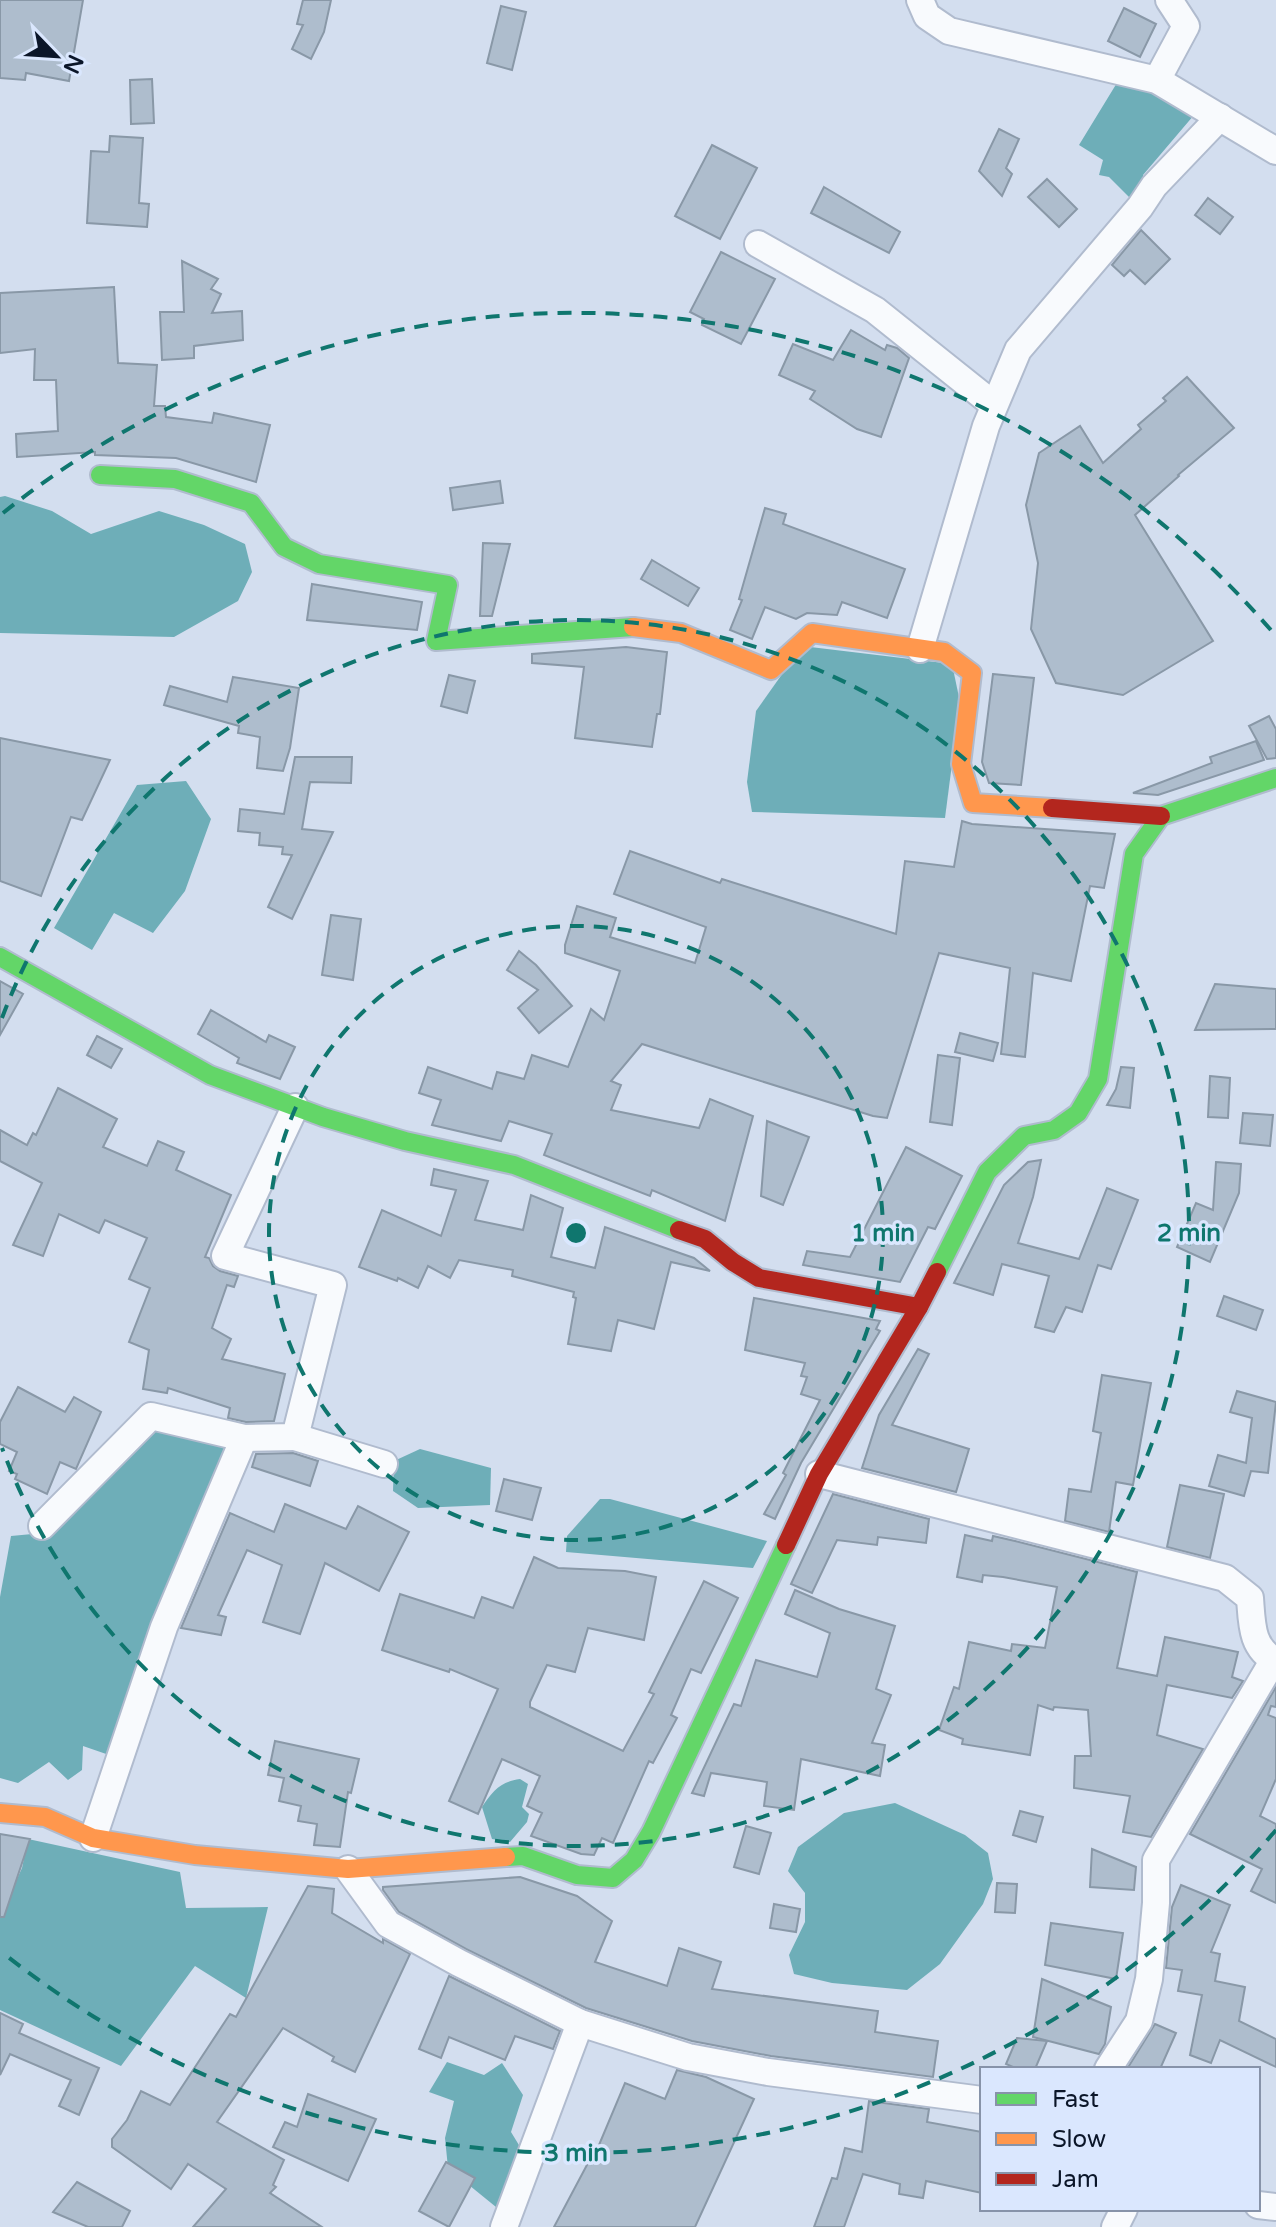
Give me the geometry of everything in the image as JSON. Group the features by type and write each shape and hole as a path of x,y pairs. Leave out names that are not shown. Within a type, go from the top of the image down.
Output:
{"street":[{"path":"920,0 927,16 949,31 1157,80 1276,151"},
{"path":"1157,80 1186,26 1169,0"},
{"path":"920,649 986,426 1018,350 1140,207 1154,186 1220,117"},
{"path":"758,244 875,310 994,405"},
{"path":"100,475 175,479 251,503 284,547 319,564 448,585 436,641 626,626 681,633 771,670 812,633 944,652 972,673 961,764 973,803 1161,816 1276,778"},
{"path":"0,1813 45,1817 93,1838 195,1855 348,1869 523,1856 577,1875 613,1878 634,1860 651,1832 819,1474 919,1307 987,1172 1024,1136 1054,1130 1078,1113 1098,1079 1134,854 1161,816"},
{"path":"0,957 210,1075 295,1107 405,1141 514,1165 705,1239 759,1278 919,1307"},
{"path":"295,1107 225,1256 333,1285 295,1437"},
{"path":"42,1526 151,1416 244,1438 295,1437 384,1464"},
{"path":"93,1838 164,1627 244,1438"},
{"path":"819,1474 1225,1578 1250,1598 1252,1630 1257,1647 1275,1661 1156,1860 1156,1903 1139,2021 1109,2067"},
{"path":"348,1869 388,1924 580,2023 688,2057 768,2072 980,2100"},
{"path":"513,2224 580,2023"}],"water":[{"path":"1123,73 1194,115 1143,175 1146,186 1134,202 1109,177 1099,175 1103,160 1079,145"},
{"path":"0,497 52,511 91,534 159,511 204,525 245,544 252,572 238,601 174,637 0,633"},
{"path":"802,646 952,664 960,702 945,818 752,812 747,782 756,711"},
{"path":"186,781 211,819 185,891 153,933 114,913 92,950 54,928 137,785"},
{"path":"150,1424 235,1440 112,1756 83,1746 82,1770 68,1780 49,1762 18,1783 0,1778 0,1597 11,1536 43,1533"},
{"path":"420,1449 491,1468 490,1505 418,1508 393,1491 394,1461"},
{"path":"600,1499 610,1499 767,1541 753,1568 566,1552 567,1536"},
{"path":"520,1779 528,1784 522,1807 529,1814 527,1822 510,1842 492,1839 482,1807 498,1788"},
{"path":"895,1803 965,1835 988,1853 993,1879 983,1904 940,1964 907,1990 832,1983 794,1974 789,1955 805,1922 805,1893 788,1871 798,1847 844,1813"},
{"path":"28,1839 180,1872 186,1908 268,1907 246,1998 195,1966 121,2066 0,2010 0,1917 22,1868"},
{"path":"447,2062 484,2075 502,2063 523,2095 511,2132 525,2155 518,2182 496,2207 448,2168 445,2138 454,2101 429,2092"}],"building":[{"path":"0,0 83,0 69,81 26,73 25,80 0,78"},
{"path":"303,0 331,0 324,32 311,59 292,49 303,25 297,24"},
{"path":"501,6 526,12 512,70 487,63"},
{"path":"1124,8 1156,24 1140,57 1108,41"},
{"path":"152,79 154,123 131,124 130,80"},
{"path":"999,129 1019,139 1006,168 1012,174 1002,196 979,171"},
{"path":"110,136 143,138 139,203 149,204 147,227 87,223 91,151 109,152"},
{"path":"712,145 757,168 720,239 675,216"},
{"path":"1047,179 1077,209 1059,227 1028,197"},
{"path":"824,187 900,232 889,253 811,213"},
{"path":"1208,198 1233,217 1220,234 1195,215"},
{"path":"1141,230 1170,259 1145,284 1130,270 1124,276 1112,265"},
{"path":"721,252 775,279 741,344 702,325 704,319 690,312"},
{"path":"182,261 218,279 211,289 221,294 212,313 242,311 243,340 194,346 194,358 162,360 160,312 184,312"},
{"path":"114,287 118,363 157,365 154,406 165,406 166,417 212,423 214,413 270,425 256,482 176,458 95,455 95,452 17,457 16,434 58,431 56,380 34,380 35,349 0,353 0,293"},
{"path":"851,330 885,350 887,345 897,348 909,358 881,437 857,429 810,399 815,391 779,375 793,344 833,360"},
{"path":"1187,377 1234,428 1135,515 1213,641 1123,695 1056,683 1031,629 1038,563 1026,505 1039,453 1080,426 1103,463 1141,429 1138,425 1166,401 1163,398"},
{"path":"500,481 503,503 453,510 450,488"},
{"path":"765,508 786,514 783,524 905,569 887,618 842,602 837,615 807,613 796,619 765,607 752,639 730,630 742,600 739,599"},
{"path":"483,543 510,544 492,616 480,616"},
{"path":"652,560 699,588 688,606 641,579"},
{"path":"312,584 422,602 417,630 307,620"},
{"path":"626,647 667,652 660,714 657,714 652,747 575,738 584,667 532,663 532,654"},
{"path":"993,674 1034,678 1021,785 989,783 982,762"},
{"path":"449,675 475,681 467,713 441,706"},
{"path":"233,677 299,688 290,748 283,771 257,768 260,737 238,733 239,726 164,705 170,686 227,702"},
{"path":"1269,716 1276,729 1276,758 1267,759 1249,726"},
{"path":"0,738 110,760 82,820 71,817 41,896 0,881"},
{"path":"1256,741 1264,760 1158,795 1133,793 1212,763 1210,757"},
{"path":"295,757 352,757 351,783 310,782 302,829 333,832 292,919 268,907 292,855 282,854 283,847 259,845 260,833 238,831 240,809 284,814"},
{"path":"962,821 1115,834 1104,888 1090,886 1071,981 1033,973 1025,1057 1001,1054 1010,968 939,953 887,1118 642,1044 611,1081 621,1085 611,1110 699,1128 710,1099 753,1116 725,1221 652,1190 650,1196 544,1155 552,1134 509,1121 501,1141 432,1125 441,1100 419,1093 428,1067 492,1089 497,1072 524,1079 532,1055 568,1067 591,1009 604,1020 620,971 565,953 577,906 616,918 610,937 695,963 706,927 614,894 630,851 720,883 722,879 896,934 905,861 954,867"},
{"path":"331,915 361,919 353,980 322,975"},
{"path":"519,951 536,965 572,1006 539,1033 518,1008 538,990 507,970"},
{"path":"0,981 23,994 0,1035"},
{"path":"1215,984 1276,989 1276,1029 1195,1030"},
{"path":"211,1010 266,1042 269,1035 295,1047 280,1079 237,1063 239,1058 198,1034"},
{"path":"960,1033 998,1043 993,1061 955,1052"},
{"path":"97,1036 122,1049 111,1068 87,1055"},
{"path":"938,1055 960,1058 952,1125 930,1122"},
{"path":"1121,1067 1134,1068 1130,1108 1107,1105 1116,1089"},
{"path":"1210,1076 1230,1078 1228,1118 1208,1117"},
{"path":"58,1088 117,1119 103,1147 147,1166 158,1141 184,1152 176,1170 231,1195 205,1257 220,1271 238,1276 234,1287 227,1285 212,1328 231,1339 222,1359 285,1374 274,1421 246,1422 228,1418 230,1408 168,1388 167,1393 143,1389 149,1350 129,1342 150,1288 129,1279 147,1238 105,1220 99,1233 59,1214 43,1256 13,1245 42,1183 0,1161 0,1130 27,1145 33,1133 36,1135"},
{"path":"1243,1113 1273,1115 1270,1146 1240,1143"},
{"path":"767,1121 809,1137 783,1205 761,1196"},
{"path":"906,1147 962,1176 935,1229 928,1227 900,1282 803,1265 807,1251 850,1257"},
{"path":"1041,1160 1018,1243 1079,1259 1107,1188 1138,1200 1111,1269 1098,1265 1082,1312 1066,1307 1054,1332 1035,1327 1049,1276 1002,1264 993,1295 954,1283 1004,1185 1028,1162"},
{"path":"1216,1162 1241,1164 1239,1193 1210,1262 1177,1247 1196,1203 1213,1210"},
{"path":"434,1169 488,1181 475,1220 523,1230 531,1195 563,1208 551,1257 595,1268 605,1227 694,1258 710,1271 671,1262 654,1329 618,1320 611,1351 568,1344 576,1298 573,1297 574,1292 512,1276 513,1270 459,1260 450,1278 428,1266 418,1288 398,1278 397,1281 359,1267 382,1210 441,1236 456,1190 431,1185"},
{"path":"1224,1296 1263,1310 1256,1330 1217,1316"},
{"path":"754,1298 880,1321 876,1329 880,1331 801,1463 775,1519 764,1514 786,1475 783,1473 820,1400 801,1394 807,1377 801,1376 805,1363 745,1350"},
{"path":"918,1349 929,1354 892,1425 969,1449 956,1492 862,1468 879,1415"},
{"path":"1102,1375 1151,1383 1133,1485 1116,1482 1109,1532 1065,1521 1069,1489 1091,1492 1101,1433 1093,1431"},
{"path":"18,1387 65,1412 74,1397 101,1412 76,1469 60,1462 47,1494 15,1479 17,1474 9,1471 17,1452 0,1444 0,1422"},
{"path":"1237,1391 1276,1402 1268,1473 1251,1471 1244,1496 1209,1486 1218,1455 1246,1463 1252,1418 1230,1412"},
{"path":"293,1453 318,1461 310,1486 252,1467 256,1454"},
{"path":"504,1479 541,1488 532,1520 496,1511"},
{"path":"1180,1485 1224,1494 1210,1558 1167,1547"},
{"path":"833,1494 929,1519 926,1543 878,1537 877,1545 837,1540 812,1593 791,1584"},
{"path":"285,1504 346,1529 358,1506 409,1532 379,1591 325,1563 300,1634 263,1622 282,1565 247,1550 218,1615 226,1617 221,1635 181,1628 230,1513 274,1532"},
{"path":"965,1535 992,1541 993,1536 1137,1572 1117,1668 1157,1676 1165,1637 1238,1652 1232,1677 1243,1681 1232,1698 1167,1685 1157,1735 1203,1749 1151,1837 1123,1832 1130,1796 1074,1788 1075,1756 1091,1756 1088,1710 1054,1707 1053,1710 1038,1705 1030,1755 962,1744 963,1739 939,1730 954,1687 959,1689 969,1642 1011,1651 1012,1644 1045,1648 1057,1587 983,1575 982,1582 957,1577"},
{"path":"534,1557 558,1568 625,1571 656,1577 644,1640 588,1628 575,1672 547,1665 530,1702 530,1707 623,1751 654,1694 649,1692 704,1581 738,1598 701,1673 691,1669 671,1715 677,1718 653,1763 649,1761 613,1843 602,1838 594,1855 581,1854 531,1836 542,1813 527,1806 540,1776 502,1759 478,1814 449,1801 498,1689 450,1669 449,1672 382,1650 400,1594 474,1618 482,1597 513,1608"},
{"path":"795,1590 839,1609 895,1626 876,1689 891,1695 872,1743 885,1745 880,1776 801,1759 794,1810 764,1806 767,1782 711,1773 704,1796 692,1793 734,1704 741,1706 756,1660 817,1677 830,1633 785,1614"},
{"path":"1276,1687 1276,1707 1271,1706 1268,1715 1276,1718 1276,1779 1260,1816 1276,1824 1276,1903 1251,1891 1262,1869 1190,1834"},
{"path":"275,1741 359,1759 351,1793 348,1792 340,1847 314,1845 317,1824 298,1821 301,1806 279,1801 284,1778 268,1775"},
{"path":"1020,1811 1043,1817 1036,1842 1013,1835"},
{"path":"746,1826 771,1833 759,1874 734,1867"},
{"path":"0,1834 30,1839 4,1917 0,1917"},
{"path":"1092,1849 1136,1867 1134,1890 1090,1887"},
{"path":"520,1877 577,1896 612,1921 595,1962 667,1986 679,1948 721,1962 712,1989 878,2011 875,2032 938,2041 933,2077 771,2056 692,2041 586,2008 399,1912 383,1890 383,1887"},
{"path":"997,1883 1017,1884 1015,1913 995,1912"},
{"path":"1181,1885 1230,1905 1211,1952 1220,1954 1215,1981 1245,1987 1239,2021 1276,2039 1276,2067 1220,2040 1211,2063 1190,2055 1202,1995 1178,1991 1182,1970 1166,1968 1172,1907"},
{"path":"308,1886 334,1889 332,1913 383,1943 383,1939 410,1954 355,2072 332,2061 334,2057 283,2028 217,2122 284,2160 273,2185 276,2187 270,2193 322,2227 193,2227 226,2189 188,2164 171,2189 112,2147 112,2139 127,2120 141,2091 170,2105 230,2014 236,2017"},
{"path":"774,1904 800,1909 796,1932 770,1928"},
{"path":"1051,1923 1123,1933 1116,1979 1045,1965"},
{"path":"449,1976 560,2031 553,2049 515,2036 505,2060 449,2037 441,2058 419,2049"},
{"path":"1042,1979 1111,2007 1105,2044 1099,2054 1033,2037"},
{"path":"0,2013 23,2024 19,2033 99,2068 79,2115 59,2106 71,2080 10,2054 0,2075"},
{"path":"1155,2024 1176,2033 1161,2067 1128,2067"},
{"path":"1017,2038 1047,2041 1036,2067 1006,2064"},
{"path":"677,2070 706,2077 754,2099 695,2227 554,2227 588,2163 591,2164 625,2083 665,2099"},
{"path":"308,2094 376,2119 348,2181 273,2147 285,2122 297,2127"},
{"path":"869,2101 929,2109 927,2122 980,2132 980,2193 926,2181 923,2198 899,2194 900,2184 863,2174 844,2227 814,2227 832,2178 837,2179 845,2148 862,2152"},
{"path":"446,2162 475,2178 449,2227 419,2211"},
{"path":"77,2182 130,2211 122,2227 88,2227 53,2212"}],"traffic: fast":[{"path":"100,475 175,479 251,503 284,547 319,564 448,585 436,641 633,627"},
{"path":"937,1272 987,1172 1024,1136 1054,1130 1078,1113 1098,1079 1134,854 1161,816 1276,778"},
{"path":"0,957 210,1075 323,1117 405,1141 514,1165 679,1230"},
{"path":"506,1857 523,1856 577,1875 613,1878 634,1860 651,1832 786,1545"}],"traffic: slow":[{"path":"633,627 681,633 771,670 812,633 944,652 972,673 961,764 973,803 1052,808"},
{"path":"0,1813 45,1817 93,1838 195,1855 348,1869 506,1857"}],"traffic: jam":[{"path":"1052,808 1161,816"},
{"path":"679,1230 705,1239 759,1278 919,1307"},
{"path":"786,1545 819,1474 937,1272"}]}
